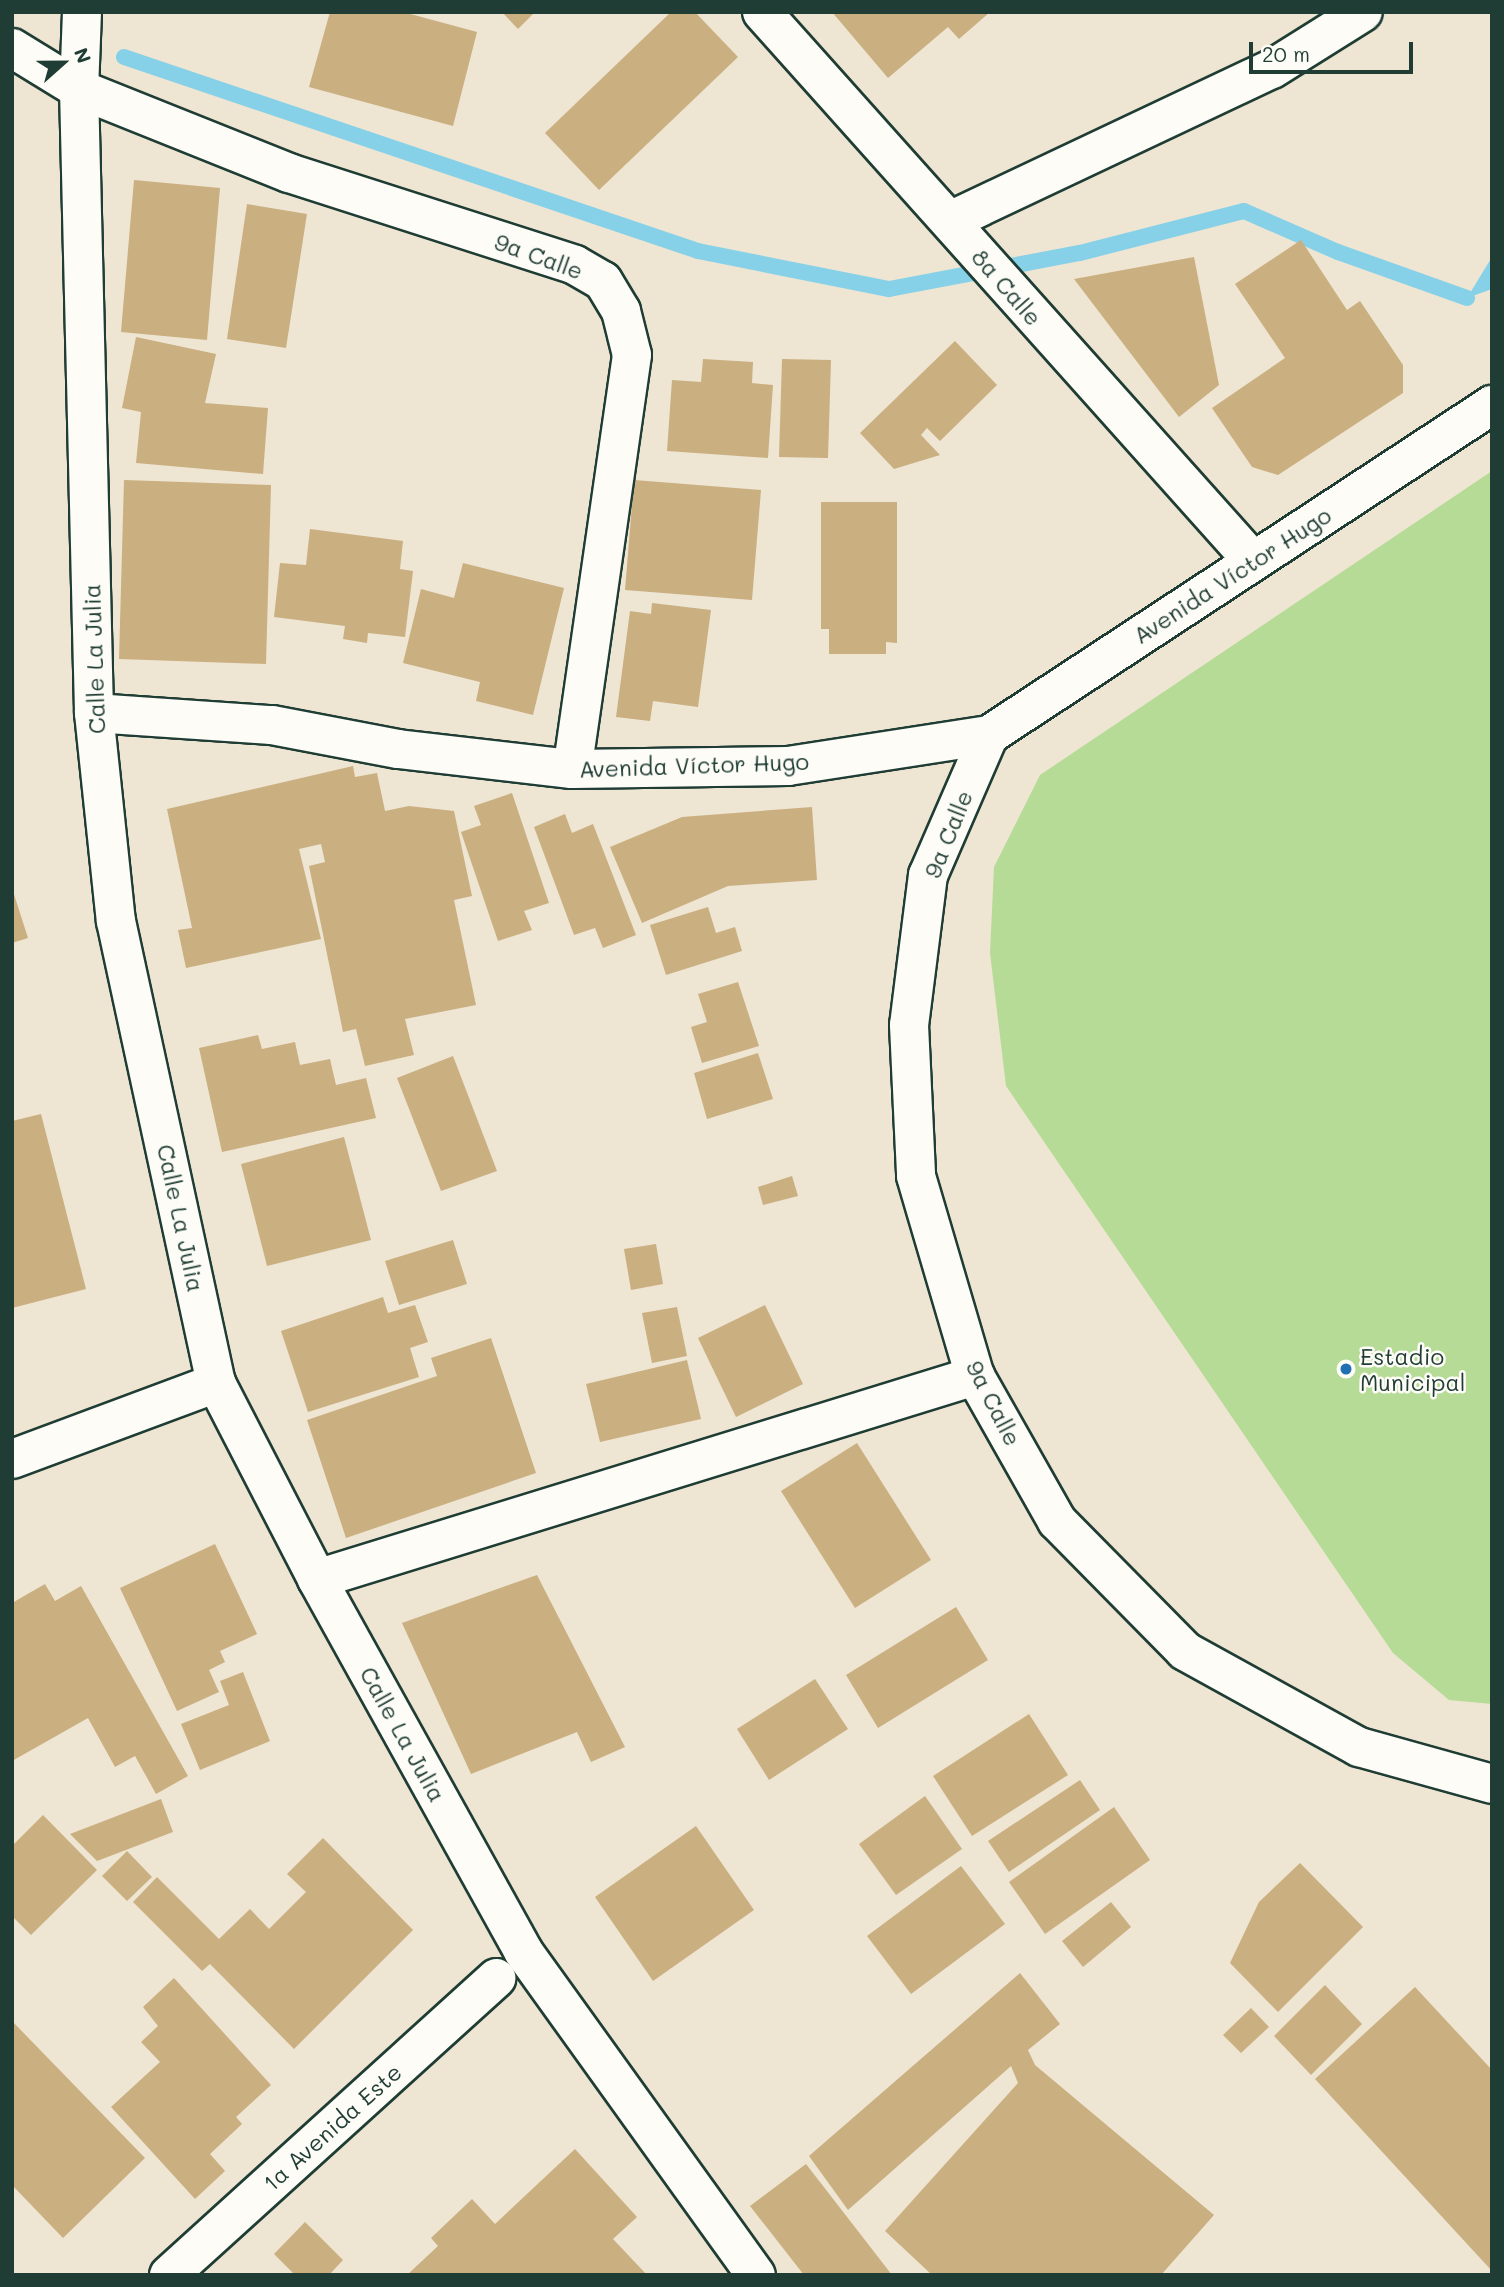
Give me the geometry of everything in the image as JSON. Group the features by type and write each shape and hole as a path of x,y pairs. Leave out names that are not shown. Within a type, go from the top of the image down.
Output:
{"street":[{"name":"Calle La Julia","path":"82,12 79,89 94,713 116,921 216,1383 317,1579 523,1951 756,2275"},
{"name":"8a Calle","path":"762,12 1253,561"},
{"path":"950,221 1272,69 1363,12"},
{"name":"9a Calle","path":"12,48 79,89 289,173 575,265 603,281 621,311 632,355 572,769"},
{"name":"Avenida Víctor Hugo","path":"94,713 272,725 398,750 572,769 788,766 989,736 1492,405"},
{"name":"9a Calle","path":"989,736 928,875 909,1025 916,1176 975,1376 1057,1521 1185,1651 1359,1747 1492,1784"},
{"path":"317,1579 975,1376"},
{"path":"12,1459 216,1383"},
{"name":"1a Avenida Este","path":"169,2275 496,1978"}],"green space":[{"name":"Estadio Municipal","path":"1492,471 1492,1704 1449,1700 1393,1653 1006,1086 990,953 994,867 1040,775"}],"water":[{"path":"1492,257 1492,289 1467,298"}],"building":[{"path":"330,12 403,12 477,32 453,126 309,87"},
{"path":"502,12 535,12 518,29"},
{"path":"671,12 695,12 738,57 599,190 545,133"},
{"path":"832,12 990,12 959,39 948,27 888,78"},
{"path":"134,180 220,188 207,340 121,332"},
{"path":"247,204 307,214 286,348 227,339"},
{"path":"1301,240 1347,310 1360,301 1403,365 1403,393 1278,475 1252,467 1212,408 1285,358 1235,284"},
{"path":"1194,257 1219,385 1179,417 1074,279"},
{"path":"136,337 216,354 205,403 268,408 263,474 136,463 141,412 122,408"},
{"path":"955,341 997,385 940,441 927,428 921,435 940,455 894,469 860,433"},
{"path":"703,359 753,362 752,383 773,385 768,458 667,451 672,380 701,382"},
{"path":"782,359 831,360 828,458 779,457"},
{"path":"124,480 271,485 266,664 119,659"},
{"path":"634,480 761,490 752,600 625,590"},
{"path":"821,502 897,502 897,643 886,642 886,654 829,654 829,629 821,629"},
{"path":"310,529 403,541 400,569 413,571 405,637 368,633 367,643 343,639 345,626 274,617 280,563 306,565"},
{"path":"463,563 564,588 533,715 476,701 480,682 403,663 421,589 454,598"},
{"path":"652,603 711,610 698,707 653,701 650,721 616,717 630,611 651,614"},
{"path":"353,766 355,777 377,773 385,811 409,806 454,811 472,896 454,900 476,1005 405,1019 414,1055 365,1066 356,1029 343,1032 309,866 325,862 321,844 299,849 321,939 186,968 178,930 192,928 167,809"},
{"path":"512,793 549,903 524,911 532,930 498,941 461,832 481,825 474,806"},
{"path":"812,807 817,880 728,886 642,923 610,847 682,817"},
{"path":"565,814 572,833 593,824 636,935 603,948 595,928 574,935 534,827"},
{"path":"12,888 28,938 12,943"},
{"path":"708,907 716,933 735,927 742,951 666,975 650,925"},
{"path":"738,982 759,1046 702,1063 691,1027 707,1022 698,994"},
{"path":"258,1035 262,1049 295,1042 300,1065 330,1059 336,1085 366,1078 376,1118 222,1152 199,1048"},
{"path":"758,1053 773,1099 707,1119 694,1073"},
{"path":"453,1056 497,1171 441,1191 397,1078"},
{"path":"41,1114 86,1289 12,1308 12,1121"},
{"path":"344,1137 371,1240 267,1266 241,1164"},
{"path":"792,1176 798,1196 763,1205 758,1187"},
{"path":"453,1240 467,1284 399,1305 385,1261"},
{"path":"656,1244 663,1284 631,1290 624,1249"},
{"path":"383,1297 388,1313 415,1305 428,1342 410,1348 419,1377 308,1412 281,1331"},
{"path":"765,1305 803,1384 736,1417 698,1338"},
{"path":"677,1307 687,1356 652,1363 642,1313"},
{"path":"491,1338 536,1473 346,1538 307,1420 437,1376 431,1358"},
{"path":"687,1360 701,1419 600,1442 586,1384"},
{"path":"857,1443 931,1560 855,1608 781,1491"},
{"path":"215,1544 257,1634 220,1651 225,1662 209,1670 219,1692 177,1711 120,1588"},
{"path":"537,1575 625,1747 591,1762 577,1732 471,1774 402,1623"},
{"path":"45,1584 55,1601 81,1586 188,1776 156,1794 135,1756 115,1767 88,1718 12,1761 12,1603"},
{"path":"956,1607 988,1660 878,1728 846,1675"},
{"path":"243,1672 270,1741 200,1770 181,1724 229,1705 220,1681"},
{"path":"815,1679 848,1729 769,1780 737,1729"},
{"path":"1029,1714 1068,1775 972,1836 933,1776"},
{"path":"1080,1780 1100,1810 1009,1872 988,1841"},
{"path":"925,1796 962,1849 896,1895 859,1844"},
{"path":"161,1799 173,1832 97,1861 70,1834"},
{"path":"1114,1807 1150,1860 1045,1934 1009,1882"},
{"path":"43,1815 97,1870 31,1935 12,1916 12,1846"},
{"path":"696,1826 754,1910 653,1981 595,1897"},
{"path":"323,1838 413,1930 294,2049 210,1964 202,1971 133,1902 157,1877 219,1939 250,1909 269,1929 306,1892 287,1874"},
{"path":"127,1851 152,1877 127,1901 102,1876"},
{"path":"1300,1863 1363,1927 1278,2012 1230,1963 1259,1902"},
{"path":"961,1866 1005,1924 911,1994 867,1936"},
{"path":"1111,1902 1131,1927 1083,1967 1062,1941"},
{"path":"1020,1973 1060,2024 1028,2050 1035,2065 1214,2215 1161,2275 932,2275 885,2231 1018,2083 1011,2066 848,2210 809,2156"},
{"path":"174,1978 271,2085 236,2117 242,2124 210,2154 225,2171 195,2199 111,2107 160,2062 141,2042 158,2026 143,2007"},
{"path":"1325,1985 1362,2024 1311,2075 1274,2036"},
{"path":"1415,1987 1492,2070 1492,2271 1315,2079"},
{"path":"1251,2008 1269,2027 1241,2053 1223,2035"},
{"path":"12,2021 145,2158 63,2238 12,2185"},
{"path":"575,2149 637,2217 613,2239 647,2275 407,2275 438,2246 431,2238 472,2199 495,2224"},
{"path":"806,2164 892,2275 804,2275 750,2206"},
{"path":"305,2222 343,2260 329,2275 295,2275 274,2254"}],"waterway":[{"path":"124,57 698,251 889,289 1080,253 1244,211 1338,252 1467,298"}],"place":[{"name":"Estadio Municipal","path":"1346,1369"}]}
